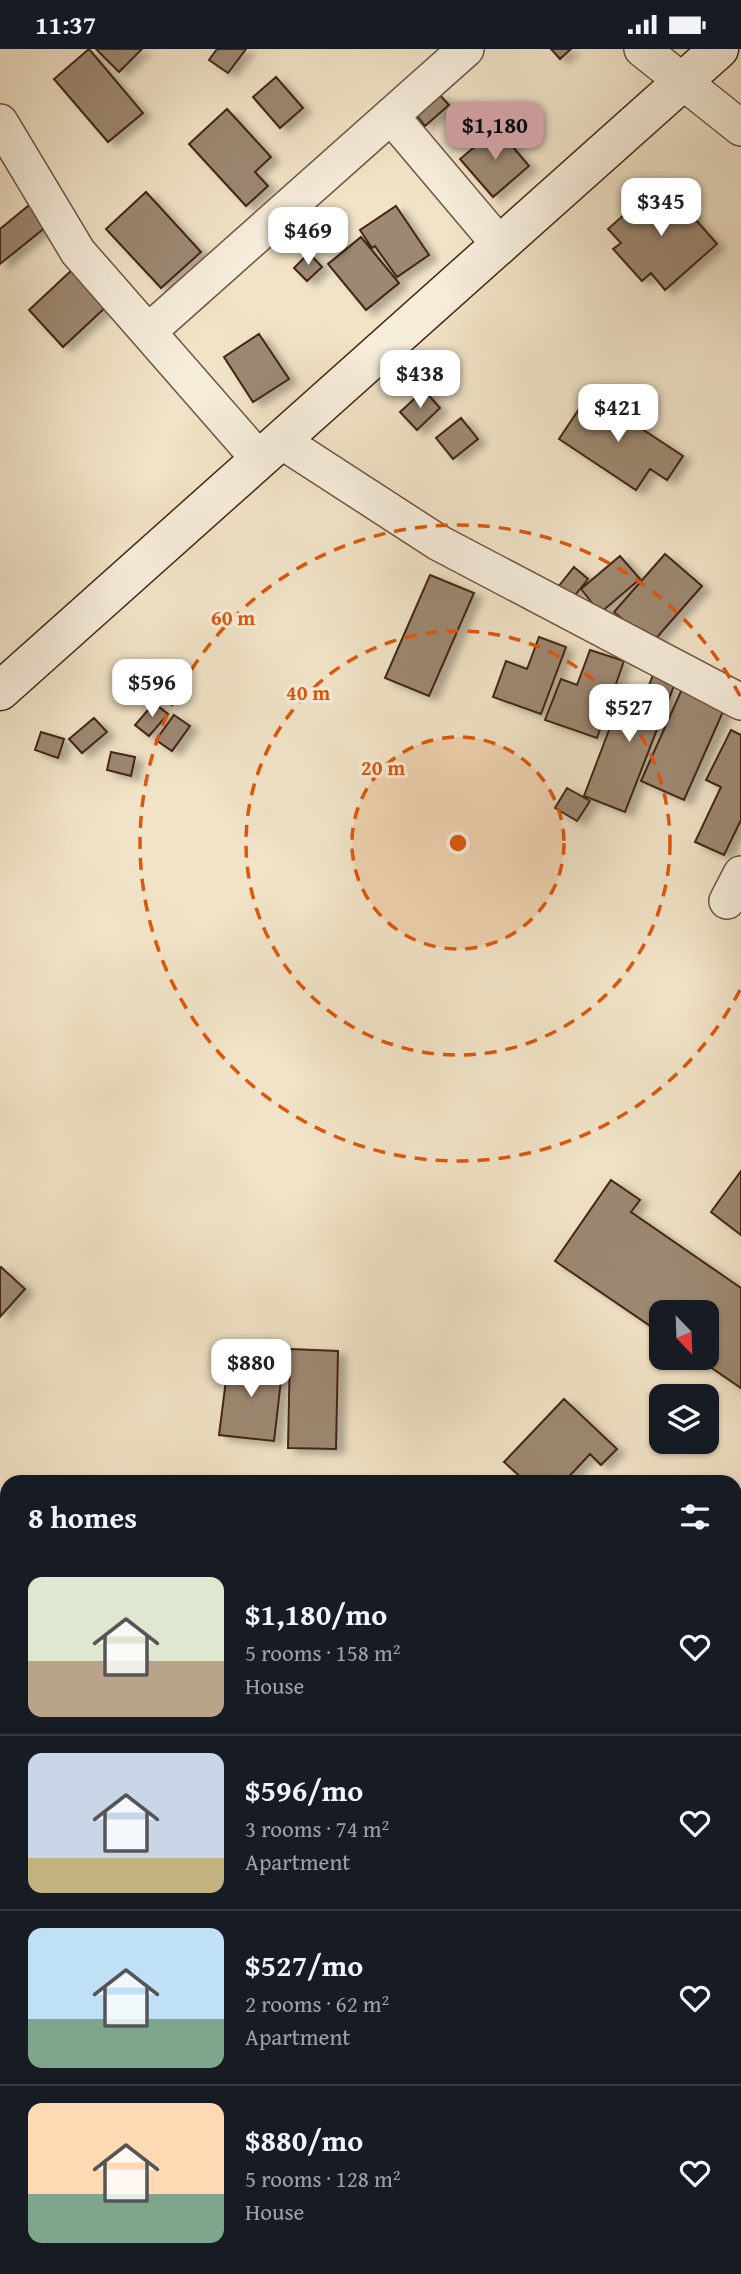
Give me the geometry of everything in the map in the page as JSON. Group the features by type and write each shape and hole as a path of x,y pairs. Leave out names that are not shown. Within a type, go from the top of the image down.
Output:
{"street":[{"path":"148,332 466,49"},
{"path":"642,49 741,128"},
{"path":"0,691 719,49"},
{"path":"391,116 500,244"},
{"path":"0,122 78,252 148,332 269,450 741,702"}],"building":[{"path":"89,49 143,113 108,142 54,79"},
{"path":"96,49 142,49 119,72"},
{"path":"217,49 246,49 228,73 209,60"},
{"path":"551,49 571,49 560,59"},
{"path":"276,77 303,108 280,128 253,97"},
{"path":"438,93 449,105 425,126 415,113"},
{"path":"227,109 271,157 255,172 268,186 246,206 189,144"},
{"path":"497,128 529,166 493,197 460,159"},
{"path":"662,181 717,244 665,290 651,273 642,281 613,249 621,243 608,229"},
{"path":"146,192 201,252 161,288 106,229"},
{"path":"39,197 57,218 0,264 0,229"},
{"path":"396,206 429,255 397,277 360,230"},
{"path":"361,237 399,283 366,310 328,264"},
{"path":"309,253 322,267 307,281 294,268"},
{"path":"89,254 123,291 63,347 29,310"},
{"path":"259,334 289,379 253,402 224,357"},
{"path":"424,390 440,408 417,430 400,412"},
{"path":"589,394 683,456 667,480 650,469 636,490 559,439"},
{"path":"461,418 478,439 453,459 436,438"},
{"path":"665,554 702,586 651,644 614,612"},
{"path":"620,556 640,579 600,613 581,589"},
{"path":"574,567 588,579 572,599 558,587"},
{"path":"430,575 474,593 429,696 385,678"},
{"path":"539,637 566,647 541,714 493,697 506,661 527,669"},
{"path":"590,650 624,661 597,738 545,720 561,679 577,685"},
{"path":"653,675 675,683 625,812 584,796 625,688 645,695"},
{"path":"682,689 725,707 684,800 641,781"},
{"path":"154,703 168,714 149,736 135,725"},
{"path":"174,715 190,726 172,751 156,740"},
{"path":"94,718 107,732 82,753 69,739"},
{"path":"731,730 741,735 741,820 724,855 695,842 721,787 706,780"},
{"path":"41,732 64,739 58,758 35,750"},
{"path":"111,752 135,757 131,776 107,770"},
{"path":"567,788 590,801 577,821 555,808"},
{"path":"741,1171 741,1235 711,1212"},
{"path":"611,1180 640,1200 631,1212 741,1288 741,1388 715,1370 719,1370 719,1300 649,1300 649,1325 555,1261"},
{"path":"0,1268 25,1289 0,1317"},
{"path":"290,1349 338,1351 336,1449 288,1448"},
{"path":"229,1356 283,1363 274,1441 219,1435"},
{"path":"564,1399 617,1449 601,1465 590,1454 570,1475 518,1475 504,1462"}]}
